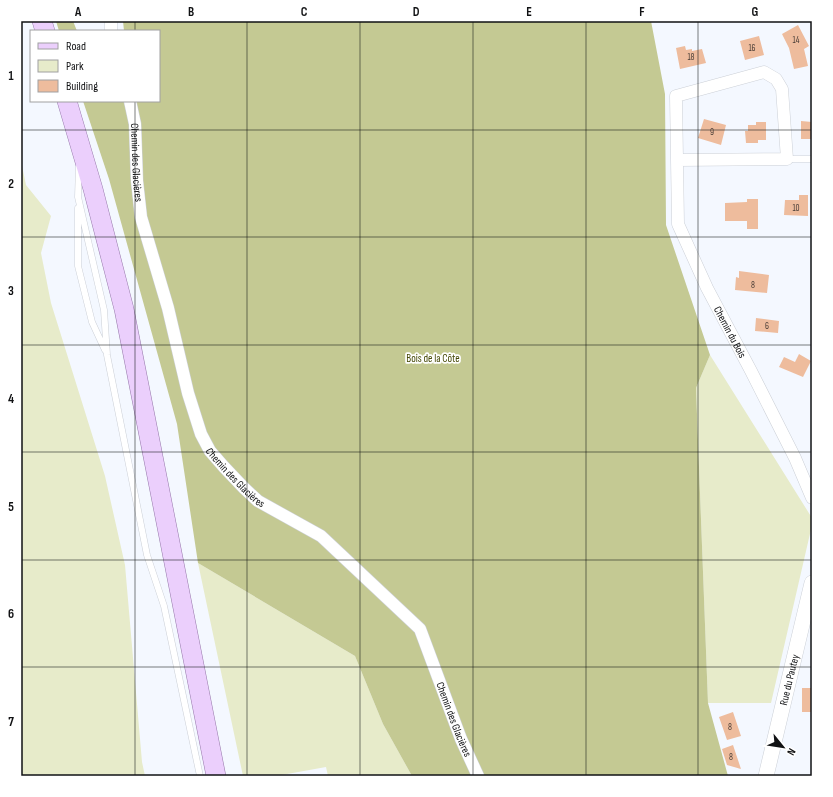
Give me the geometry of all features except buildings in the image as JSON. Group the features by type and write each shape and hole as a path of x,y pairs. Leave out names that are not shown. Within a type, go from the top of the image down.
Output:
{"main road":[{"path":"67,102 108,242 132,348 216,776"}],"street":[{"name":"Chemin du Bois","path":"787,159 782,89 776,79 764,72 676,96 678,224 707,288 795,458 812,498"},
{"name":"Chemin des Glacières","path":"130,102 134,124 137,181 141,217 168,308 188,393 202,434 210,451 258,501 321,536 420,630 461,739 478,776"},
{"path":"677,160 787,159"},
{"name":"Rue du Pautey","path":"766,776 812,583"}],"lane":[{"path":"79,142 78,266 92,322 107,355"},
{"path":"787,159 812,159"},
{"path":"78,197 104,310 107,355 147,554 164,606 200,776"}],"green space":[{"path":"56,21 73,21 77,30 59,30"},
{"name":"Bois de la Côte","path":"123,21 651,21 665,94 666,225 710,355 696,388 708,703 728,776 412,776 383,724 355,656 198,563 177,424 109,179 83,102 160,102 160,30 124,30"},
{"path":"21,161 26,185 51,216 41,253 51,303 105,476 125,565 142,762 145,776 21,776"},
{"path":"710,355 812,518 812,525 771,703 708,703 696,388"},
{"path":"198,563 355,656 383,724 412,776 328,776 326,767 276,776 243,776"}]}
